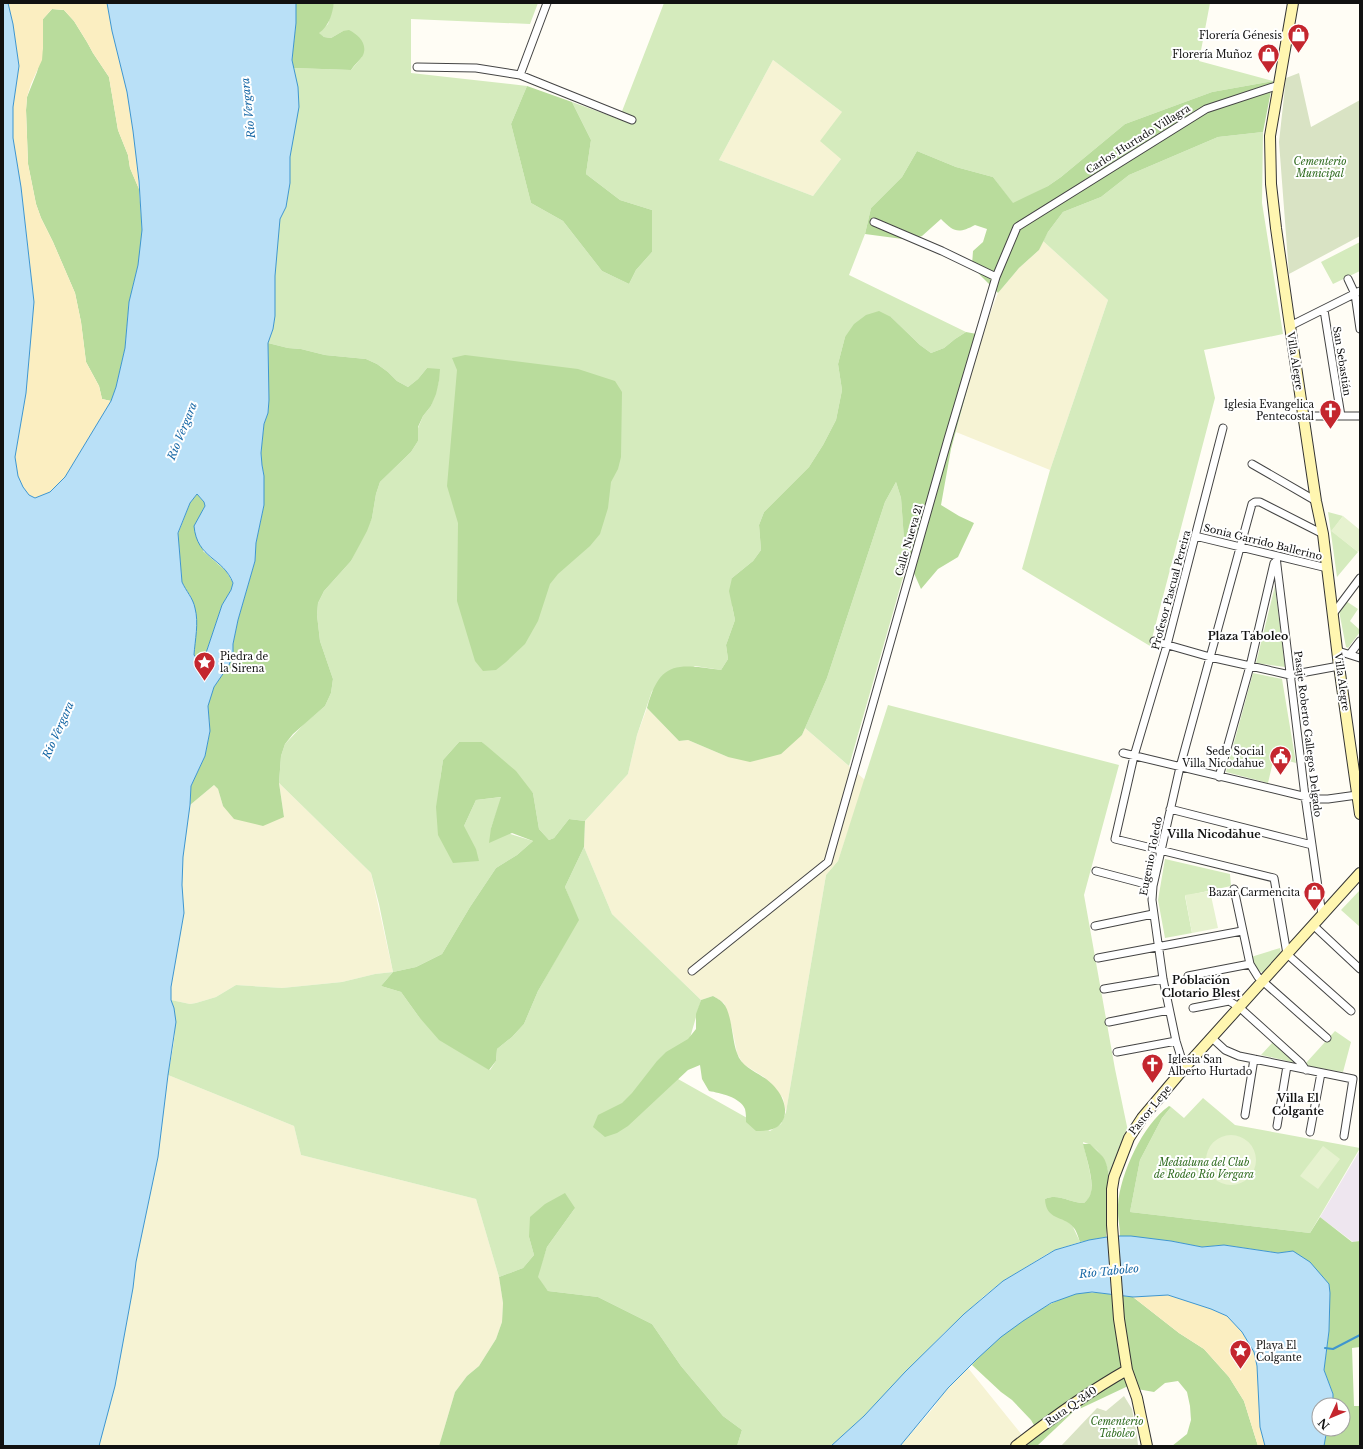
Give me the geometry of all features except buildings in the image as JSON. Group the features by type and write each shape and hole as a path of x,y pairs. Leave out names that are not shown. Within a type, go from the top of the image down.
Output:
{"main road":[{"name":"Villa Alegre","path":"1293,3 1270,136 1272,184 1276,228 1316,501 1323,534 1339,666 1360,814"},
{"name":"Pastor Lepe","path":"1146,1446 1138,1398 1127,1370 1119,1319 1112,1225 1112,1189 1114,1177 1129,1138 1142,1118 1186,1066 1360,873"},
{"name":"Ruta Q-340","path":"1016,1446 1058,1414 1127,1370"}],"street":[{"path":"520,75 547,3"},
{"path":"418,67 476,68 520,75 632,120"},
{"name":"Carlos Hurtado Villagra","path":"1017,227 1206,109 1279,86"},
{"path":"874,222 942,251 996,277"},
{"name":"Calle Nueva 21","path":"692,971 828,862 948,439 996,277 1017,227"},
{"path":"1348,279 1358,293 1360,329"},
{"path":"1290,326 1358,293"},
{"name":"San Sebastián","path":"1324,310 1341,416"},
{"path":"1304,416 1360,416"},
{"name":"Profesor Pascual Pereira","path":"1161,851 1115,839 1134,756 1167,645 1223,428"},
{"path":"1252,464 1316,501"},
{"name":"Eugenio Toledo","path":"1186,1066 1176,1042 1169,1010 1158,947 1152,900 1153,886 1180,767 1250,507 1255,502 1260,502 1323,534"},
{"name":"Sonia Garrido Ballerino","path":"1195,536 1276,557 1327,568"},
{"path":"1219,777 1250,666 1276,557"},
{"name":"Pasaje Roberto Gallegos Delgado","path":"1276,557 1322,914"},
{"path":"1333,614 1360,578"},
{"path":"1154,641 1210,657 1290,675 1339,666"},
{"path":"1350,654 1360,641"},
{"path":"1338,650 1360,658"},
{"path":"1123,754 1316,799 1357,795"},
{"path":"1170,809 1312,844"},
{"path":"1161,851 1274,878 1287,954 1351,1011"},
{"path":"1096,871 1153,886"},
{"path":"1234,889 1250,964 1258,977 1327,1038"},
{"path":"1095,926 1154,914"},
{"path":"1312,925 1360,969"},
{"path":"1098,958 1242,931"},
{"path":"1188,976 1250,964"},
{"path":"1104,988 1163,978"},
{"path":"1193,1008 1230,1000 1301,1063 1306,1070"},
{"path":"1109,1022 1169,1010"},
{"path":"1212,1038 1232,1054 1254,1060 1353,1079 1344,1136"},
{"path":"1118,1052 1176,1042"},
{"path":"1245,1115 1254,1060"},
{"path":"1277,1126 1287,1066"},
{"path":"1310,1132 1321,1073"}],"shaded area":[{"path":"773,60 842,112 841,159 813,196 719,160"},
{"path":"1043,241 1108,300 1050,470 956,432 982,335 998,293 1019,268 1039,250"},
{"path":"647,708 679,741 688,740 728,757 802,735 805,728 865,780 838,861 826,875 786,1112 783,1098 764,1077 743,1064 737,1053 732,1028 724,1003 713,996 701,1000 612,914 584,847 585,821 628,774 637,735"},
{"path":"279,783 371,873 393,972 375,974 342,982 282,988 236,985 216,997 196,1003 190,1004 171,1000 171,987 184,913 182,885 183,857 190,805 214,785 218,789 223,806 284,817"},
{"path":"168,1075 294,1126 301,1155 476,1199 499,1277 503,1303 502,1322 496,1339 479,1366 467,1376 455,1392 439,1446 99,1446 115,1386 133,1288 136,1262 158,1157"},
{"path":"1360,1150 1360,1241 1353,1242 1320,1217"},
{"path":"968,1368 1022,1435 1009,1446 900,1446 934,1407 943,1394"}],"green space":[{"path":"296,3 334,3 330,20 319,33 324,37 331,38 343,31 349,30 362,41 364,45 364,53 351,70 293,68 292,60 296,23"},
{"path":"334,3 538,3 530,24 411,19 411,73 527,86 511,124 531,203 563,221 602,271 629,284 636,270 652,252 652,210 620,200 586,174 591,140 572,102 619,119 664,3 1210,3 1199,61 1273,81 1212,92 1125,124 1061,177 1048,186 1013,204 993,177 956,167 917,151 902,177 871,208 865,234 849,275 966,332 944,348 931,353 920,345 891,317 845,337 838,364 842,390 836,420 809,467 764,512 759,525 761,550 753,561 732,578 732,606 735,620 726,645 728,659 721,670 695,666 652,691 637,735 628,774 585,821 569,819 554,838 549,840 539,829 533,793 482,742 459,742 443,760 440,780 464,826 476,800 502,797 491,828 533,841 517,855 496,868 470,907 442,954 416,967 393,972 371,873 279,783 281,756 285,744 304,724 325,706 331,693 333,679 320,641 317,615 318,603 324,591 351,561 372,518 376,494 380,482 411,452 418,441 418,428 423,416 431,406 439,381 427,368 418,379 408,387 397,381 377,364 366,359 325,355 268,343 273,329 275,316 275,276 280,219 286,207 290,183 290,157 299,99 293,68 351,70 362,57 343,31 331,38 324,37 318,33 328,24","holes":["773,60 842,112 820,141 841,159 813,196 719,160"]},
{"path":"52,9 64,10 74,21 109,77 118,130 128,155 130,168 139,189 142,230 141,249 129,302 125,348 116,387 111,401 102,399 99,386 86,362 81,322 75,293 41,218 36,204 28,164 27,97 37,72 43,47 43,19"},
{"name":"Cementerio Municipal","path":"1299,73 1311,127 1360,100 1360,236 1289,274 1279,142 1286,78"},
{"path":"1273,81 1263,132 1218,137 1129,175 1101,197 1063,212 1048,232 1039,250 1019,268 998,293 972,265 973,251 983,242 987,229 975,225 964,230 956,230 949,227 941,219 922,236 910,240 865,234 871,208 902,177 917,151 956,167 993,177 1013,203 1048,186 1061,177 1125,124 1212,92"},
{"path":"527,86 572,102 591,140 586,174 620,200 652,210 652,252 636,270 629,284 602,271 563,221 531,203 511,124"},
{"path":"1263,132 1262,203 1283,334 1204,350 1215,398 1150,646 1022,569 1050,470 1108,300 1043,241 1063,212 1101,197 1129,175 1218,137"},
{"path":"1360,242 1360,271 1333,284 1321,262"},
{"path":"879,311 891,317 920,345 931,353 944,348 966,332 982,335 951,449 941,505 974,523 958,557 938,569 921,589 905,553 901,498 896,482 885,502 827,678 802,735 781,754 750,762 728,757 688,740 679,741 647,708 652,692 658,681 665,673 672,669 693,667 721,670 728,659 726,645 735,620 729,591 732,578 753,561 761,550 759,525 764,512 809,467 836,420 842,390 838,364 845,337 854,324 866,315"},
{"path":"268,343 325,355 366,359 377,364 397,381 408,387 418,379 427,368 440,369 436,394 431,406 423,416 418,427 418,441 411,452 380,482 376,494 372,518 367,531 351,561 324,591 318,603 317,615 320,641 333,679 331,693 325,706 293,734 285,744 281,756 279,783 284,817 263,826 234,819 223,806 218,789 214,785 190,805 191,786 205,756 210,731 208,706 210,698 214,687 229,665 233,655 233,644 238,620 255,561 256,543 264,505 264,476 261,453 264,424 268,413 269,400"},
{"path":"465,355 578,369 615,381 622,392 621,457 618,469 611,482 608,508 600,534 590,546 558,574 550,584 538,621 525,644 496,670 483,671 475,661 457,601 458,523 447,486 457,370 452,358"},
{"path":"896,482 901,498 905,552 908,560 849,766 805,728 827,678 885,502"},
{"path":"197,494 204,502 205,506 202,511 203,551 226,571 233,583 231,590 222,605 204,659 199,661 194,655 195,646 191,597 182,582 178,534 190,503"},
{"path":"1328,512 1343,516 1332,531 1358,552 1337,577"},
{"path":"1343,516 1360,530 1360,549 1358,552 1331,531"},
{"path":"1275,586 1285,667 1256,663"},
{"path":"1346,601 1358,609 1350,621 1360,630 1348,648 1346,647 1339,611"},
{"path":"1253,673 1282,679 1296,763 1274,757 1268,783 1226,772"},
{"path":"888,705 1119,765 1084,895 1115,1069 1129,1136 1114,1163 1109,1176 1108,1170 1101,1155 1093,1147 1083,1142 1092,1188 1090,1196 1084,1203 1055,1197 1045,1199 1073,1227 1080,1242 1047,1254 1003,1281 983,1297 944,1333 864,1416 831,1446 737,1446 742,1430 723,1416 681,1366 652,1324 598,1297 548,1291 537,1277 547,1247 575,1208 529,1237 534,1255 523,1268 499,1277 476,1199 301,1155 294,1126 168,1075 175,1028 174,1009 171,1000 190,1004 196,1003 216,997 236,985 282,988 342,982 375,974 393,972 381,986 401,992 419,1017 470,1058 490,1070 496,1061 497,1049 512,1037 524,1024 538,991 578,920 565,887 584,847 612,914 701,1000 678,1079 770,1131 781,1124 786,1112 826,875 838,861"},
{"path":"459,742 482,742 516,771 533,793 539,829 549,840 554,838 569,819 585,821 584,847 565,887 579,920 538,991 524,1024 512,1037 497,1049 496,1061 489,1070 439,1040 419,1017 401,992 381,986 393,972 416,967 442,954 470,907 496,868 517,855 533,841 512,833 489,843 491,828 501,797 476,800 464,826 476,849 479,861 453,863 438,835 436,807 443,760"},
{"path":"1165,859 1230,874 1231,886 1185,896 1192,933 1165,938 1158,900"},
{"path":"1360,890 1360,927 1341,910"},
{"path":"1210,891 1218,928 1192,933 1185,895"},
{"path":"1280,948 1281,953 1264,973 1256,969 1251,957"},
{"path":"713,996 721,1001 726,1007 735,1048 741,1061 768,1080 780,1094 785,1106 784,1118 782,1122 773,1129 756,1131 746,1122 745,1109 739,1101 729,1096 709,1091 702,1079 700,1065 688,1070 628,1126 617,1133 605,1137 593,1127 598,1115 622,1103 666,1052 688,1039 696,1029 696,1014 701,1000"},
{"path":"1335,1031 1351,1042 1343,1072 1308,1066 1306,1063"},
{"path":"1273,1042 1296,1063 1261,1055"},
{"name":"Medialuna del Club de Rodeo Río Vergara","path":"1203,1098 1235,1125 1360,1148 1310,1233 1130,1212 1140,1160 1162,1118 1171,1107 1184,1118"},
{"path":"1169,1106 1171,1107 1162,1118 1140,1160 1130,1212 1310,1233 1320,1217 1352,1242 1360,1241 1360,1347 1352,1348 1354,1406 1360,1406 1360,1446 1324,1446 1326,1437 1351,1437 1351,1397 1333,1397 1324,1370 1329,1331 1329,1284 1293,1251 1278,1253 1224,1245 1202,1247 1171,1241 1120,1236 1118,1205 1123,1179 1134,1151 1150,1125 1159,1114"},
{"path":"1226,1135 1236,1135 1249,1142 1256,1155 1256,1165 1249,1178 1236,1185 1226,1185 1217,1181 1210,1174 1206,1165 1206,1155 1210,1146 1217,1139"},
{"path":"1083,1144 1090,1144 1103,1157 1108,1173 1109,1196 1106,1237 1080,1242 1076,1232 1069,1223 1056,1217 1048,1211 1045,1199 1055,1197 1084,1203 1088,1198 1092,1187"},
{"path":"1323,1146 1340,1159 1318,1189 1300,1176"},
{"path":"565,1193 575,1208 547,1247 538,1277 548,1291 598,1297 652,1324 681,1366 723,1416 742,1430 737,1446 439,1446 455,1392 467,1376 479,1366 496,1339 502,1322 503,1303 499,1277 523,1268 534,1255 529,1237 530,1217 545,1204"},
{"path":"1083,1292 1133,1297 1179,1333 1204,1349 1229,1377 1244,1401 1258,1446 1172,1446 1187,1434 1191,1420 1187,1392 1178,1381 1165,1383 1154,1392 1126,1387 1073,1412 1037,1446 1027,1446 1038,1432 1031,1420 1012,1400 1001,1392 972,1365 994,1342 1023,1320 1053,1303"},
{"name":"Cementerio Taboleo","path":"1124,1396 1132,1409 1138,1446 1061,1446 1097,1408 1106,1411"}],"sand":[{"path":"8,3 107,3 112,31 127,92 136,151 139,189 130,168 128,155 118,130 109,77 74,21 64,10 52,9 43,19 42,60 27,97 28,164 36,204 41,218 75,293 81,322 86,362 99,386 102,399 111,401 65,477 50,492 35,498 29,495 23,487 18,476 15,457 26,393 34,302 21,187 13,138 13,107 19,66 13,24"},
{"name":"Playa El Colgante","path":"1168,1295 1211,1309 1227,1316 1242,1332 1254,1352 1257,1366 1260,1427 1265,1446 1258,1446 1244,1401 1229,1377 1204,1349 1179,1333 1133,1297"}],"water":[{"name":"Río Vergara","path":"3,3 8,3 13,24 19,66 13,107 13,138 21,187 34,302 26,393 15,457 18,476 23,487 29,495 35,498 50,492 65,477 111,401 116,387 125,348 129,302 138,265 142,230 139,181 127,92 112,31 107,3 296,3 296,23 292,60 298,87 299,107 290,157 290,183 286,207 280,219 275,276 275,316 273,329 268,343 269,400 268,413 264,424 261,453 264,476 264,505 256,543 255,561 238,620 233,644 233,655 229,665 214,687 208,706 210,731 205,756 191,786 183,857 182,885 184,913 171,987 171,1000 176,1022 158,1157 136,1262 133,1288 115,1386 99,1446 3,1446","holes":["197,494 204,502 205,506 194,526 196,537 205,552 229,574 233,583 231,590 222,605 204,659 199,661 194,655 197,626 196,614 193,601 182,582 178,533 190,503"]},
{"name":"Río Taboleo","path":"1113,1236 1131,1236 1202,1247 1224,1245 1278,1253 1293,1251 1310,1262 1329,1284 1330,1293 1329,1331 1324,1370 1333,1397 1311,1397 1311,1437 1326,1437 1324,1446 1265,1446 1260,1427 1257,1366 1254,1352 1242,1332 1227,1316 1211,1309 1168,1295 1133,1297 1092,1292 1076,1294 1051,1303 1001,1337 948,1388 900,1446 831,1446 864,1416 905,1372 964,1314 1003,1281 1055,1250 1089,1240"}],"waterway":[{"path":"1325,1348 1333,1349 1360,1335"}],"place":[{"name":"Florería Génesis","path":"1298,54"},
{"name":"Florería Muñoz","path":"1268,74"},
{"name":"Iglesia Evangelica Pentecostal","path":"1330,430"},
{"name":"Piedra de la Sirena","path":"204,682"},
{"name":"Sede Social Villa Nicodahue","path":"1280,776"},
{"name":"Bazar Carmencita","path":"1315,912"},
{"name":"Iglesia San Alberto Hurtado","path":"1153,1084"},
{"name":"Playa El Colgante","path":"1241,1370"}],"district":[{"name":"Plaza Taboleo","path":"1248,636"},
{"name":"Villa Nicodahue","path":"1214,834"},
{"name":"Población Clotario Blest","path":"1201,986"},
{"name":"Villa El Colgante","path":"1298,1104"}]}
